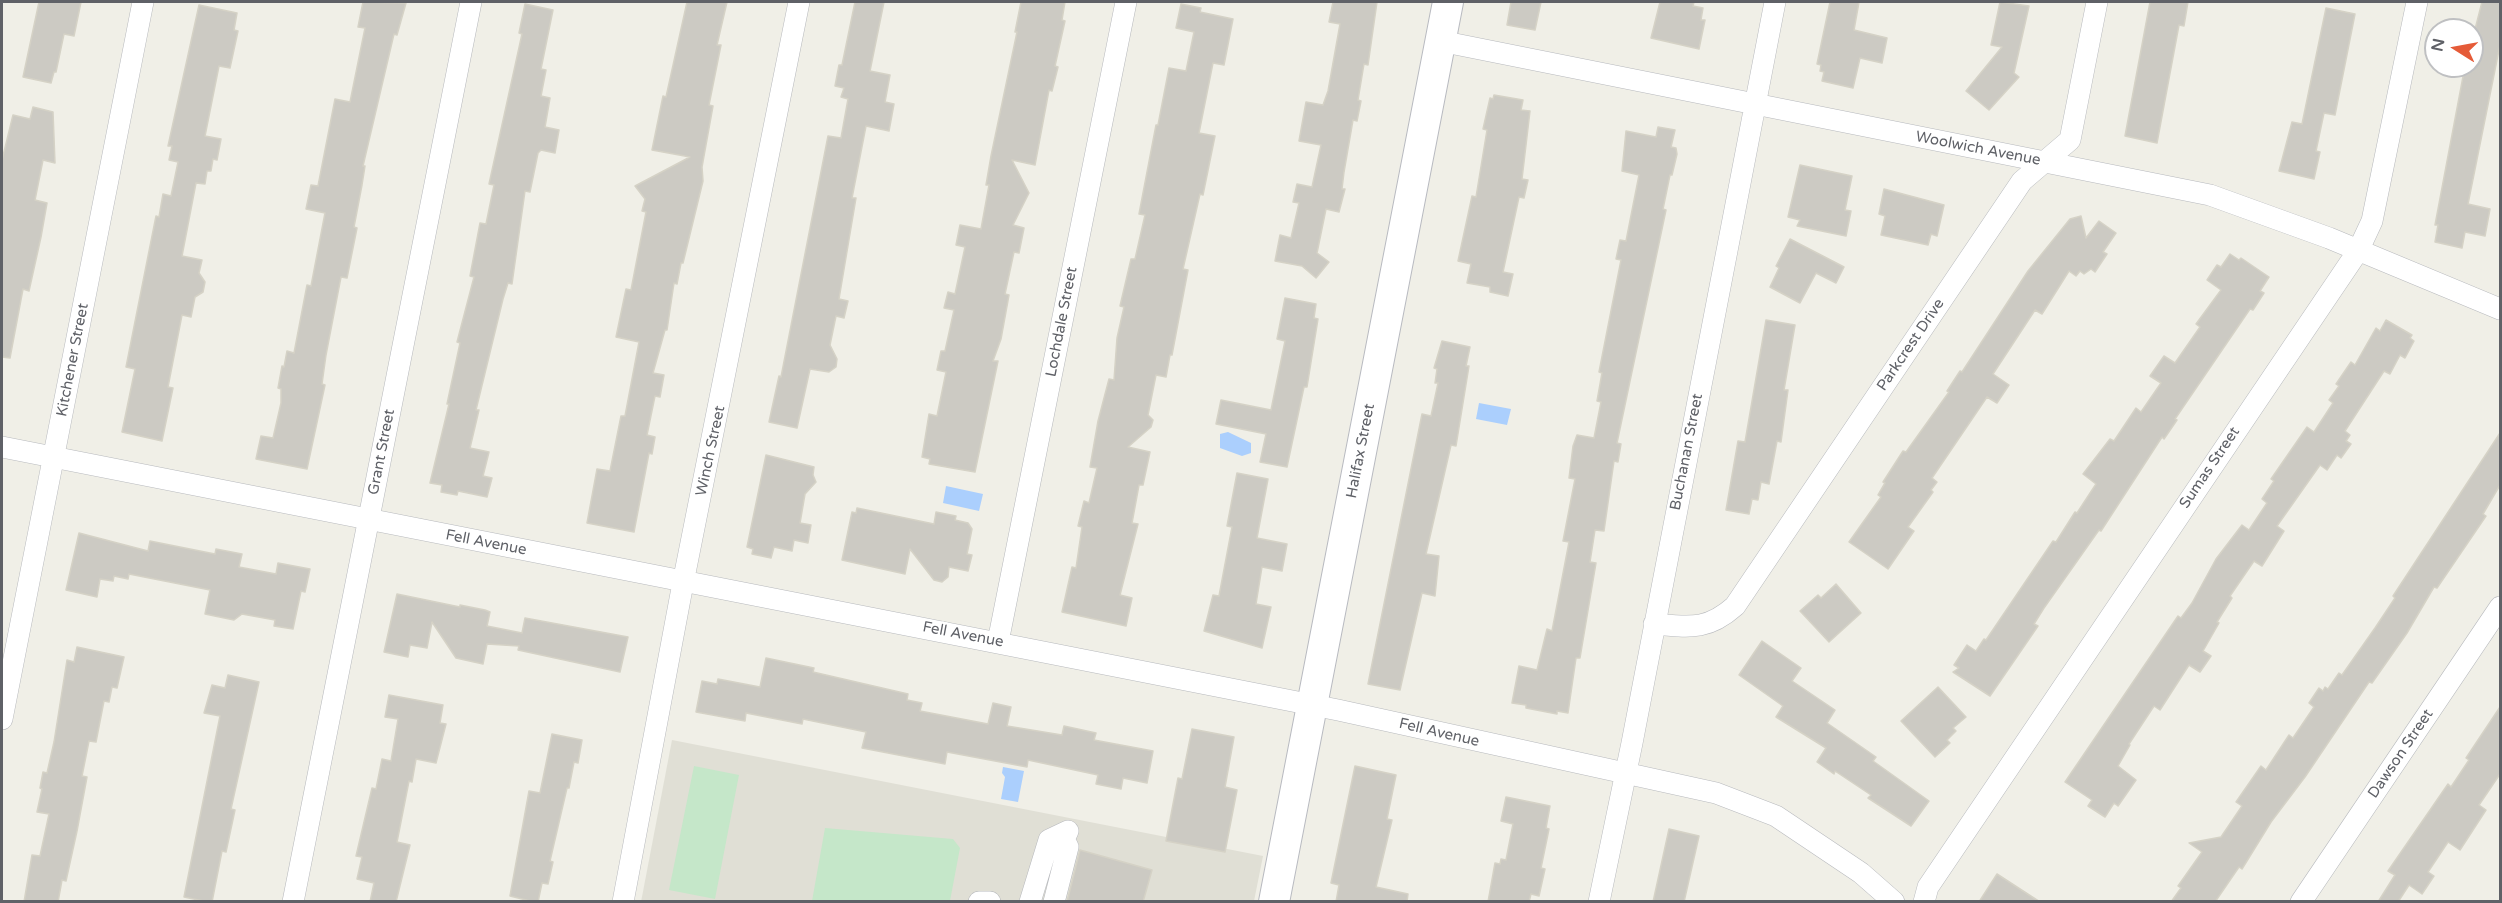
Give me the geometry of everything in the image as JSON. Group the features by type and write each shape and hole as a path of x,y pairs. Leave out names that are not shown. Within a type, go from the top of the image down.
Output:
{"street":[{"name":"Kitchener Street","path":"2,719 143,2"},
{"name":"Grant Street","path":"293,902 471,2"},
{"name":"Winch Street","path":"623,902 683,583 799,2"},
{"name":"Lochdale Street","path":"998,642 1126,2"},
{"name":"Halifax Street","path":"1274,902 1448,2"},
{"name":"Buchanan Street","path":"1599,902 1775,2"},
{"name":"Parkcrest Drive","path":"1654,624 1704,626 1721,619 1735,606 2022,181 2070,140 2097,2"},
{"name":"Sumas Street","path":"1924,902 1928,887 2015,754 2358,251 2372,221 2417,2"},
{"name":"Woolwich Avenue","path":"1440,41 2210,195 2358,251 2500,309"},
{"name":"Fell Avenue","path":"2,447 683,583 998,642 1312,705 1716,793 1776,816 1861,873 1893,902"},
{"name":"Dawson Street","path":"2301,902 2500,608"},
{"path":"1030,902 1049,840 1068,831 1064,839 1068,847 1054,902"},
{"path":"979,902 990,902"}],"shaded area":[{"path":"672,740 1263,856 1254,901 641,902"}],"green space":[{"path":"694,766 739,775 715,899 669,890"},
{"path":"825,828 953,839 960,848 950,901 812,901"}],"water":[{"path":"1479,403 1511,409 1507,425 1476,419"},
{"path":"1228,432 1251,443 1251,453 1242,456 1220,448 1220,434"},
{"path":"946,486 983,494 979,511 943,503"},
{"path":"1003,767 1024,771 1018,802 1001,799 1005,777 1002,773"}],"building":[{"path":"39,2 81,2 74,36 64,34 56,72 54,72 51,83 23,77"},
{"path":"363,2 406,3 397,35 394,34 363,166 365,166 354,227 357,228 347,278 341,277 326,355 322,384 325,385 307,469 256,459 261,436 273,438 281,403 281,389 278,388 282,366 284,367 287,351 294,353 307,285 311,286 325,213 306,209 311,185 318,186 335,99 350,102 365,28 358,27"},
{"path":"687,2 727,2 717,45 721,45 709,105 713,106 702,167 703,181 683,263 681,263 677,284 674,283 667,330 665,330 653,373 664,375 660,397 655,396 647,435 655,437 652,454 649,453 634,532 587,523 597,469 610,471 621,416 625,416 639,342 616,337 626,289 631,290 646,212 642,211 645,199 635,186 690,157 652,150"},
{"path":"855,2 884,2 870,71 890,75 885,102 894,104 889,131 866,126 852,198 856,198 839,299 848,301 844,318 836,316 830,345 837,359 836,367 829,372 810,369 797,428 769,422 779,376 781,377 828,136 841,138 848,99 841,97 844,88 835,86 839,65 842,65"},
{"path":"1021,2 1065,2 1062,20 1065,21 1055,66 1058,67 1052,91 1049,90 1035,165 1012,160 1029,193 1013,225 1024,228 1019,253 1014,252 1005,294 1009,295 1001,339 993,361 998,361 975,472 929,464 930,459 922,457 929,414 937,416 946,372 937,370 941,351 945,351 954,310 944,308 948,292 955,294 965,247 956,245 960,225 981,229 989,185 986,185 991,156 1017,32 1015,32"},
{"path":"1333,2 1377,2 1368,65 1364,64 1358,100 1361,101 1357,121 1353,120 1344,172 1342,189 1345,189 1339,212 1326,209 1317,253 1329,262 1316,278 1302,266 1275,261 1280,235 1291,238 1299,203 1293,202 1297,184 1312,187 1321,145 1299,141 1306,102 1323,105 1328,91 1340,24 1329,22"},
{"path":"1511,2 1541,2 1535,30 1507,25"},
{"path":"1660,2 1694,2 1693,6 1703,8 1701,20 1705,20 1699,49 1651,38"},
{"path":"1830,2 1859,2 1854,30 1887,38 1882,63 1860,58 1853,88 1822,81 1824,72 1820,71 1821,65 1817,64"},
{"path":"2000,2 2029,6 2014,73 2019,77 1989,110 1966,91 2002,47 1991,45"},
{"path":"2150,2 2188,2 2184,26 2179,25 2157,143 2125,136"},
{"path":"2482,2 2500,2 2500,45 2468,204 2490,209 2485,236 2465,232 2462,248 2435,242 2438,225 2435,225 2463,78 2484,78 2484,18 2478,18"},
{"path":"525,4 553,10 541,69 546,70 541,96 550,98 545,127 559,130 555,153 541,150 538,153 530,192 525,191 512,284 508,283 503,299 476,410 479,410 470,448 489,452 483,476 492,478 487,497 458,491 457,495 441,492 442,485 430,483 449,404 447,404 460,343 457,342 474,277 470,276 480,223 486,224 494,185 489,184 522,34 519,33"},
{"path":"1181,4 1201,8 1200,12 1233,19 1224,65 1213,63 1199,133 1215,136 1203,195 1200,194 1183,269 1188,270 1172,355 1170,355 1166,377 1156,375 1148,415 1153,420 1151,427 1128,447 1150,452 1143,485 1139,485 1132,523 1138,524 1120,595 1132,598 1126,626 1062,612 1072,567 1076,568 1082,527 1078,526 1084,501 1089,503 1097,468 1090,467 1098,421 1109,379 1114,380 1117,338 1124,307 1120,306 1131,259 1135,259 1145,215 1139,214 1156,125 1158,125 1169,68 1186,71 1194,32 1176,28"},
{"path":"199,5 237,13 234,30 238,31 230,68 219,66 205,136 221,139 217,160 213,159 211,171 207,171 205,184 196,183 182,256 202,260 199,273 205,282 203,292 195,297 191,317 182,315 168,387 173,388 162,441 122,432 135,369 126,367 156,216 159,217 163,194 171,196 178,162 169,160 172,146 168,146"},
{"path":"2326,8 2355,14 2335,115 2324,113 2316,151 2320,152 2314,179 2279,171 2292,122 2302,124"},
{"path":"1494,95 1523,100 1521,110 1530,111 1522,179 1528,180 1524,198 1519,197 1503,272 1513,274 1508,296 1490,292 1490,287 1467,283 1471,264 1458,261 1472,196 1476,197 1487,130 1483,129 1490,98 1493,99"},
{"path":"33,107 53,112 55,163 43,160 35,200 47,203 29,291 23,289 10,358 2,357 2,160 13,115 30,119"},
{"path":"1658,127 1675,130 1671,147 1676,148 1677,154 1672,175 1670,175 1663,209 1666,210 1617,443 1621,444 1618,462 1614,461 1604,531 1595,530 1590,562 1596,563 1580,658 1576,658 1568,713 1557,711 1557,714 1526,708 1526,705 1512,703 1519,666 1537,670 1547,629 1552,631 1569,542 1563,541 1575,479 1569,478 1573,446 1577,435 1594,438 1601,402 1597,401 1602,373 1599,372 1621,260 1616,259 1620,240 1626,241 1639,175 1622,171 1626,131 1656,137"},
{"path":"1800,165 1852,176 1845,210 1851,211 1846,236 1797,226 1800,220 1788,217"},
{"path":"1884,189 1944,205 1937,236 1931,234 1928,245 1881,235 1885,216 1879,214"},
{"path":"2081,216 2086,238 2099,221 2116,233 2103,252 2107,254 2095,272 2091,269 2084,274 2080,271 2076,276 2069,271 2042,314 2035,310 1993,374 2009,385 1997,403 1987,397 1932,478 1937,482 1931,490 1933,492 1908,527 1914,531 1888,569 1849,542 1881,497 1878,495 1885,483 1883,482 1903,451 1906,452 1949,392 1947,391 1960,371 1962,372 2028,271 2070,219"},
{"path":"1790,239 1844,267 1836,283 1816,273 1800,303 1770,287 1779,268 1776,266"},
{"path":"2230,254 2239,260 2241,258 2269,277 2260,291 2264,293 2253,310 2250,309 2175,419 2177,420 2164,439 2162,437 2101,531 2099,530 2044,608 2034,624 2038,626 1990,696 1953,672 1959,668 1954,665 1967,645 1976,651 1984,639 1986,640 2053,541 2056,542 2075,512 2077,513 2096,484 2083,474 2110,439 2114,441 2136,408 2141,412 2161,383 2150,376 2164,356 2175,363 2200,327 2196,324 2221,290 2207,280 2217,265 2221,267"},
{"path":"1285,298 1316,304 1314,318 1318,319 1307,387 1304,387 1287,467 1260,462 1266,434 1216,424 1221,400 1271,410 1285,341 1277,339"},
{"path":"1766,320 1795,325 1784,390 1788,390 1781,442 1777,441 1769,484 1761,482 1758,500 1752,499 1749,514 1726,510 1738,441 1745,442"},
{"path":"2386,320 2412,335 2410,338 2414,341 2405,358 2400,355 2390,374 2384,371 2345,431 2350,435 2346,441 2351,444 2341,458 2337,455 2327,470 2320,465 2277,526 2284,531 2262,566 2254,561 2230,596 2232,598 2203,651 2211,656 2200,672 2189,665 2160,710 2154,706 2129,744 2118,766 2136,780 2118,806 2114,803 2105,817 2088,806 2092,800 2065,782 2178,616 2181,618 2192,603 2216,559 2242,525 2249,530 2267,503 2262,499 2274,481 2271,479 2307,427 2314,432 2333,403 2329,400 2339,386 2336,384 2351,362 2355,365 2376,328 2380,331"},
{"path":"1442,341 1470,347 1466,366 1469,366 1456,446 1451,445 1426,554 1439,556 1435,596 1422,593 1400,690 1368,684 1422,414 1431,416 1438,383 1435,383 1437,369 1434,368"},
{"path":"2500,433 2500,485 2483,514 2486,516 2437,588 2434,587 2407,633 2372,683 2369,682 2305,777 2271,822 2242,869 2239,867 2215,902 2171,902 2181,888 2178,886 2202,852 2189,843 2221,837 2242,806 2236,802 2261,766 2266,770 2289,735 2293,738 2314,707 2309,703 2319,688 2323,691 2325,687 2328,689 2339,673 2342,675 2375,628 2395,598 2393,596"},
{"path":"766,455 814,467 813,475 816,482 805,494 800,523 811,525 808,543 794,540 792,551 774,547 771,558 752,554 753,549 747,547"},
{"path":"1237,473 1268,479 1257,538 1287,544 1282,571 1262,567 1256,604 1271,607 1262,648 1204,631 1213,595 1219,596 1232,527 1227,526"},
{"path":"857,508 934,524 936,512 956,516 955,520 968,523 972,529 967,554 972,555 968,571 949,567 948,577 942,582 934,580 910,549 905,574 842,560 852,512 856,513"},
{"path":"79,533 148,551 150,541 215,554 216,549 242,554 239,567 276,574 278,563 310,569 305,592 301,591 293,629 274,626 275,620 242,614 234,620 205,614 210,590 129,574 128,579 114,576 113,581 100,579 97,597 66,590"},
{"path":"1836,584 1861,613 1829,642 1800,611 1818,595 1821,598"},
{"path":"397,594 485,610 490,612 487,626 522,633 525,618 628,637 620,672 518,650 519,646 487,644 483,664 456,658 432,622 427,648 410,645 408,657 384,652"},
{"path":"1762,641 1801,668 1792,681 1835,710 1827,723 1876,757 1873,761 1929,801 1911,826 1868,798 1871,795 1817,762 1826,748 1776,717 1783,706 1739,675"},
{"path":"77,647 124,657 117,688 112,687 109,702 104,701 96,742 89,741 82,776 87,777 77,831 66,881 62,880 58,902 24,902 32,855 40,856 49,814 37,812 43,772 47,773 54,742 67,660 74,662"},
{"path":"766,658 814,668 813,672 908,694 907,700 922,703 920,711 988,724 993,703 1011,707 1007,726 1062,735 1064,726 1096,733 1094,740 1153,751 1147,783 1123,778 1121,789 1096,784 1098,775 1028,760 1027,767 947,752 945,764 862,748 866,732 803,719 802,724 746,713 745,721 696,712 702,681 717,684 718,679 760,687"},
{"path":"228,675 259,682 231,809 235,810 226,852 222,851 212,902 208,902 184,897 220,716 204,713 212,685 225,688"},
{"path":"1938,687 1966,717 1953,728 1956,731 1947,740 1950,743 1935,757 1901,721"},
{"path":"389,695 443,705 440,723 446,724 436,763 416,759 412,782 409,781 397,842 410,845 396,902 370,902 374,883 357,879 362,857 356,856 372,788 376,789 382,759 391,761 398,719 385,717"},
{"path":"2500,707 2500,774 2479,805 2486,810 2460,850 2448,842 2428,872 2434,876 2422,894 2409,885 2398,902 2378,902 2395,875 2388,871 2448,784 2451,787 2469,760 2466,758"},
{"path":"1192,729 1234,737 1225,787 1237,790 1225,852 1166,841 1178,778 1182,779"},
{"path":"552,734 582,740 578,763 574,762 569,788 567,788 550,861 553,862 548,884 542,883 538,902 534,902 510,896 529,791 540,793"},
{"path":"1355,766 1396,775 1387,819 1392,820 1376,887 1408,894 1407,902 1336,902 1339,885 1331,883"},
{"path":"1506,797 1550,806 1546,828 1549,829 1541,868 1545,869 1539,896 1531,894 1529,902 1488,902 1495,863 1500,864 1501,859 1506,860 1513,824 1501,821"},
{"path":"1669,829 1699,836 1684,902 1653,902"},
{"path":"1080,850 1152,870 1143,902 1067,902"},
{"path":"1997,874 2040,902 1979,902"}]}
